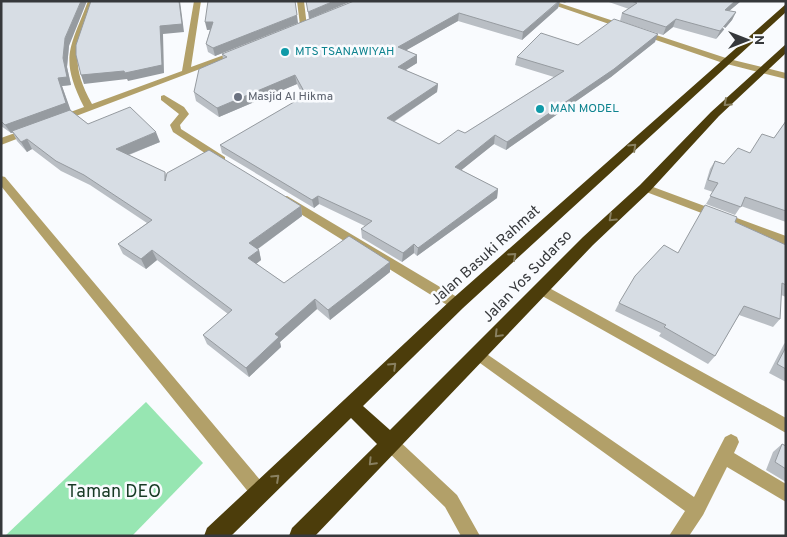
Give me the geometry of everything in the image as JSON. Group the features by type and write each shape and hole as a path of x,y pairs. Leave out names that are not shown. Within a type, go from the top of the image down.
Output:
{"highway":[{"name":"Jalan Basuki Rahmat","path":"215,536 457,304 614,165 786,7"},
{"name":"Jalan Yos Sudarso","path":"300,536 588,241 645,188 715,114 763,71 786,47"},
{"path":"352,406 390,443"}],"street":[{"path":"89,108 74,77 72,66 77,41 92,1"},
{"path":"186,73 198,1"},
{"path":"300,1 305,25"},
{"path":"552,2 726,61 786,76"},
{"path":"54,122 246,49"},
{"path":"164,98 181,109 184,114 176,125 176,130 232,166"},
{"path":"1,142 36,128"},
{"path":"1,179 260,493"},
{"path":"645,188 786,241"},
{"path":"274,192 457,304"},
{"path":"542,288 786,426"},
{"path":"478,354 697,509"},
{"path":"390,443 451,501 471,536"},
{"path":"678,536 697,509 728,449 786,494"}],"green space":[{"name":"Taman DEO","path":"146,402 203,463 132,536 5,536"}],"building":[{"path":"1,1 81,1 65,38 63,58 67,77 58,78 66,103 5,125 1,121"},
{"path":"91,1 179,1 182,24 160,26 162,65 125,73 124,71 81,75 76,55 76,45"},
{"path":"208,1 295,1 297,15 213,48 206,44 213,22 205,22"},
{"path":"306,1 334,1 308,12"},
{"path":"354,1 559,1 523,32 459,13 398,47 417,55 398,67 438,84 387,118 439,144 458,130 465,133 564,71 517,57 541,33 578,45 614,19 658,34 614,69 507,142 495,135 455,167 498,189 418,248 414,244 403,253 361,229 372,221 318,196 312,200 220,145 306,95 295,75 217,108 194,92 199,69 227,57 222,54"},
{"path":"631,1 735,1 725,10 736,12 720,31 676,19 666,27 622,13 637,3"},
{"path":"130,107 156,132 116,149 165,172 165,181 167,173 209,150 301,206 249,243 259,250 248,258 284,283 349,236 390,262 328,310 315,299 275,334 279,337 246,368 203,335 232,310 152,250 141,259 118,244 152,220 84,175 56,161 27,139 21,142 12,131 70,110 88,124"},
{"path":"786,121 786,211 745,197 741,207 710,196 718,183 708,180 715,161 724,164 738,148 750,153 762,134 774,138"},
{"path":"705,205 737,217 735,222 786,245 786,285 782,283 780,319 744,306 715,356 664,327 666,325 619,303 635,276 664,245 678,253"},
{"path":"786,347 786,369 777,364"},
{"path":"782,444 786,446 786,469 775,462"}],"place":[{"name":"MTS TSANAWIYAH","path":"285,52"},
{"name":"Masjid Al Hikma","path":"238,97"},
{"name":"MAN MODEL","path":"540,109"}]}
